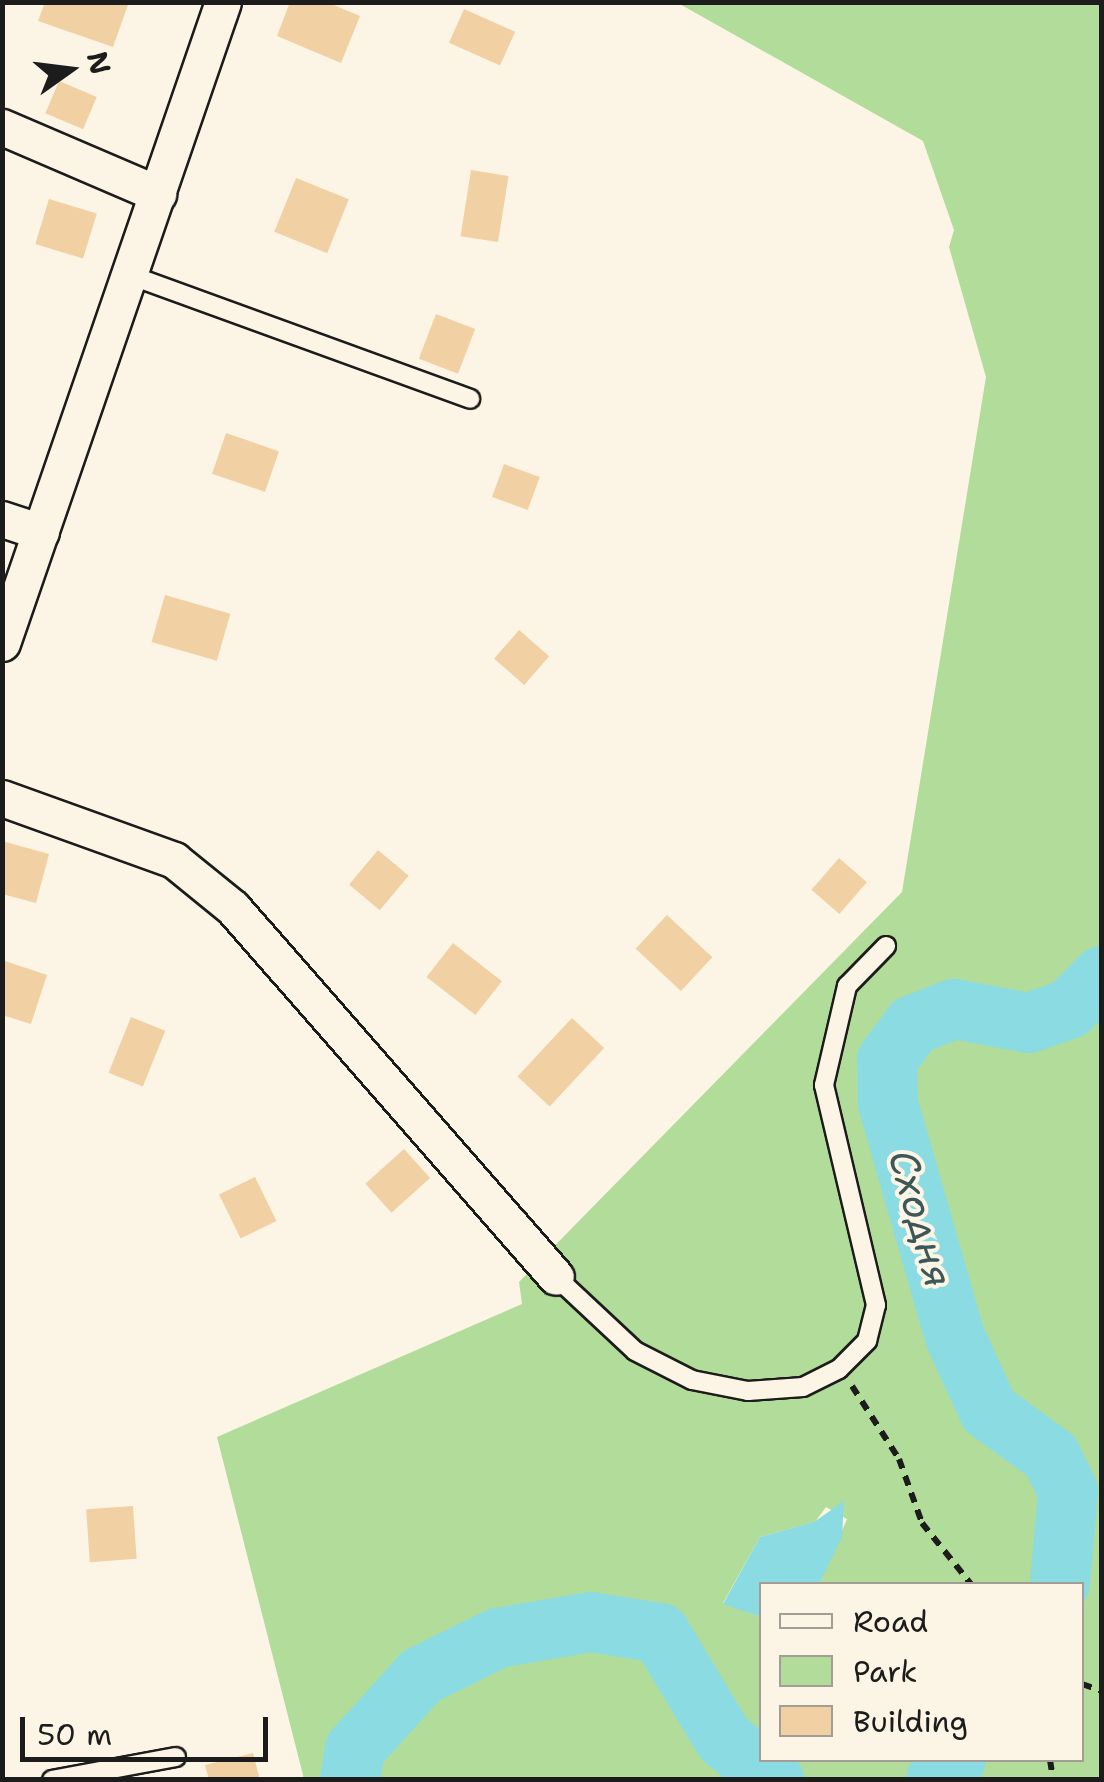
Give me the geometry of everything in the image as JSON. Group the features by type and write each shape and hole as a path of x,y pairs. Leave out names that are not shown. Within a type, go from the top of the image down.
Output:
{"street":[{"path":"2,644 223,2"},
{"path":"2,127 158,194"},
{"path":"2,519 41,532"},
{"path":"2,798 174,860 233,908 556,1277"}],"lane":[{"path":"130,275 470,399"},
{"path":"556,1277 635,1351 692,1380 748,1391 803,1386 839,1369 867,1340 876,1305 824,1084 848,986 886,946"},
{"path":"52,1780 176,1757"}],"path":[{"path":"839,1369 899,1459 922,1523 969,1582"}],"green space":[{"path":"678,3 1101,3 1101,1779 304,1779 217,1437 522,1304 519,1282 902,892 986,377 949,247 954,230 923,141"}],"water":[{"path":"844,1501 842,1537 820,1582 759,1582 759,1616 723,1604 760,1537 814,1522"}],"building":[{"path":"45,2 129,2 113,47 38,21"},
{"path":"290,2 327,2 360,16 341,63 277,36"},
{"path":"464,9 515,32 500,66 449,43"},
{"path":"59,81 97,97 83,129 45,113"},
{"path":"471,170 509,176 498,242 461,236"},
{"path":"296,178 349,199 327,253 274,232"},
{"path":"49,199 97,214 83,259 35,244"},
{"path":"436,314 475,329 458,374 419,359"},
{"path":"226,433 279,451 265,492 212,474"},
{"path":"504,464 540,477 528,510 492,497"},
{"path":"165,595 230,614 217,661 151,642"},
{"path":"519,630 549,656 524,685 494,659"},
{"path":"2,841 49,854 36,903 2,894"},
{"path":"378,850 409,876 380,910 349,884"},
{"path":"839,858 867,882 839,914 811,890"},
{"path":"667,915 712,957 681,991 636,949"},
{"path":"453,943 502,981 475,1015 427,977"},
{"path":"2,960 47,975 31,1024 2,1015"},
{"path":"131,1017 165,1031 143,1086 109,1073"},
{"path":"572,1018 604,1048 550,1107 517,1077"},
{"path":"404,1149 430,1178 391,1213 365,1184"},
{"path":"255,1177 276,1221 241,1239 219,1195"},
{"path":"133,1506 137,1559 90,1562 86,1509"},
{"path":"253,1753 260,1780 209,1780 205,1765"}],"waterway":[{"name":"Сходня","path":"1060,1582 1068,1491 1051,1456 989,1411 955,1337 888,1104 887,1060 913,1025 954,1009 1029,1023 1069,1009 1102,976"},
{"name":"Сходня","path":"350,1780 355,1749 421,1676 498,1638 591,1622 660,1633 724,1739 774,1780"},
{"name":"Сходня","path":"936,1780 954,1762"}]}
